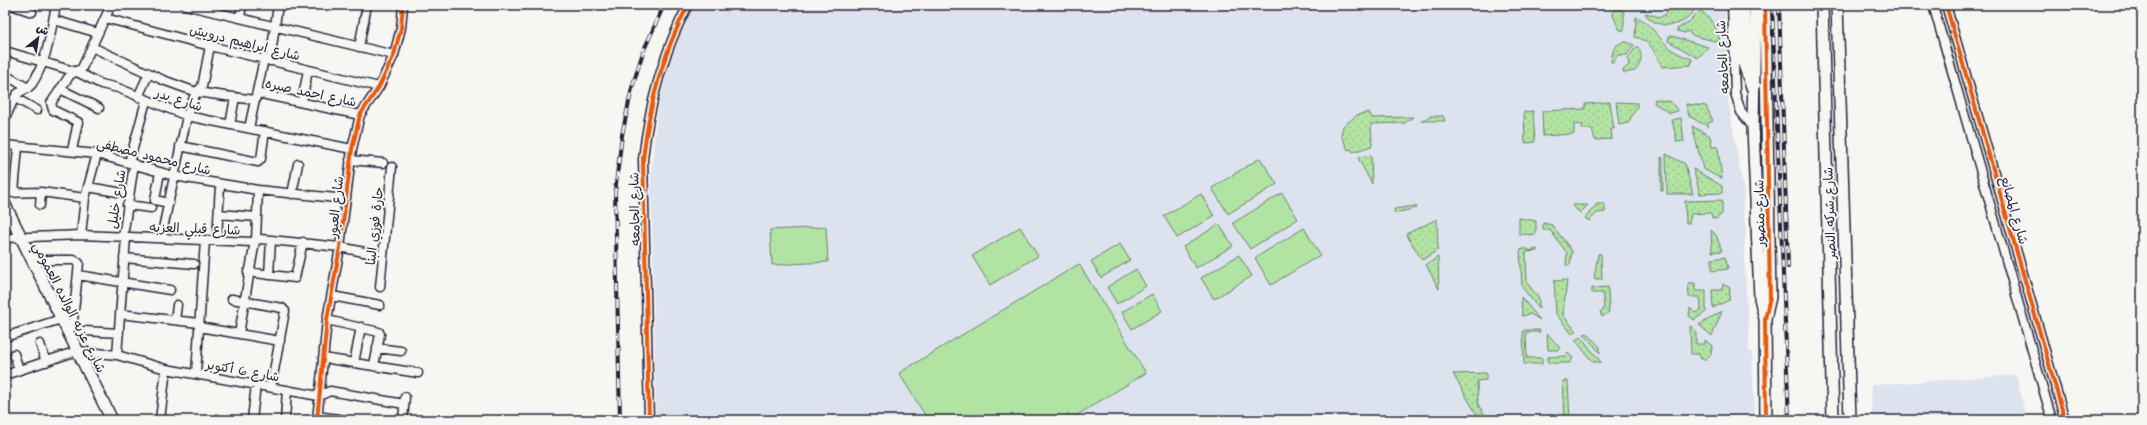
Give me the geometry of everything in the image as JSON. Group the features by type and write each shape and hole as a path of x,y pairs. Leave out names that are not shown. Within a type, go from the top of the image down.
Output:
{"highway":[{"path":"1742,5 1744,60 1753,86"}],"street":[{"path":"11,5 32,12"},
{"path":"6,114 15,98 21,91 28,88 33,83 43,62 54,20 56,5"},
{"path":"72,150 78,122 52,110 52,101 70,75 82,68 111,5"},
{"path":"185,5 208,7 276,27 394,55"},
{"path":"240,17 242,5"},
{"path":"249,128 256,96 276,27 278,5"},
{"path":"359,47 367,5"},
{"name":"شارع العبور","path":"317,418 327,320 340,247 352,149 360,115 372,95 379,87 394,55 401,28 402,5"},
{"name":"شارع الجامعه","path":"649,420 643,159 649,117 659,76 674,36 688,5"},
{"name":"شارع الجامعه","path":"1732,5 1735,93 1742,112 1753,127"},
{"name":"شارع منصور","path":"1755,5 1753,127 1760,298 1766,319"},
{"name":"شارع منصور","path":"1765,5 1770,297 1766,319 1766,420"},
{"name":"شارع شركه النصر","path":"1822,5 1833,420"},
{"name":"شارع شركه النصر","path":"1837,5 1850,420"},
{"name":"شارع المصانع","path":"1933,5 2052,420"},
{"name":"شارع المصانع","path":"1946,5 2065,420"},
{"name":"شارع ابراهيم درويش","path":"105,18 210,46 379,87"},
{"path":"54,20 98,33"},
{"path":"162,238 187,116 196,92 202,87 210,46"},
{"name":"شارع احمد صبره","path":"92,47 148,73 196,92 234,97 256,96 302,102 360,115"},
{"name":"شارع بدر","path":"5,51 77,72 101,84 112,86 146,101 187,116 352,149"},
{"path":"302,102 308,70"},
{"path":"138,97 148,73"},
{"path":"5,75 28,88"},
{"path":"60,89 98,108"},
{"path":"230,124 234,97"},
{"path":"15,98 37,110"},
{"path":"1962,102 1973,99"},
{"name":"شارع خليل","path":"117,355 124,258 124,237 131,163 146,101"},
{"path":"180,146 258,162 261,159 265,131"},
{"name":"شارع محمود مصطفى","path":"5,145 72,150 97,154 174,176 258,190 346,199"},
{"path":"14,192 18,147"},
{"path":"81,235 85,198 97,154"},
{"path":"350,160 383,163"},
{"path":"292,194 298,164"},
{"name":"حارة فوزي البنا","path":"380,287 392,167"},
{"path":"160,172 155,200 169,203"},
{"path":"217,240 220,184"},
{"path":"88,187 129,194"},
{"path":"239,334 248,272 252,266 256,241 258,190"},
{"path":"40,205 41,192"},
{"path":"5,193 41,192 85,198"},
{"name":"شارع عزبه الوالده العمومي","path":"5,205 61,319 70,330 77,352 112,420"},
{"path":"127,206 151,208"},
{"path":"219,214 257,217"},
{"name":"شارع قبلي العزبه","path":"5,238 19,236 81,235 205,240 271,240 303,242 340,247 383,256"},
{"path":"196,374 205,240"},
{"path":"269,275 271,240"},
{"path":"248,272 296,277 303,242"},
{"path":"124,258 194,264"},
{"path":"31,260 74,260 80,264 70,330 119,333"},
{"path":"78,276 170,290"},
{"path":"332,296 380,305"},
{"path":"232,299 284,310 286,313 271,387"},
{"path":"175,320 177,305"},
{"path":"120,314 175,320 280,341"},
{"path":"5,337 61,319"},
{"path":"327,320 379,332 374,366"},
{"path":"354,363 361,327"},
{"path":"40,344 46,362"},
{"path":"377,348 401,351"},
{"path":"5,375 77,352"},
{"name":"شارع 6 أكتوبر","path":"77,352 117,355 166,369 319,396 330,391 405,400 403,420"},
{"path":"14,354 19,370"},
{"path":"323,358 418,373"},
{"path":"160,420 166,369"},
{"path":"252,420 256,384"},
{"path":"285,420 287,390"},
{"path":"317,418 345,420"}],"shaded area":[{"path":"694,5 1725,5 1728,100 1744,193 1743,209 1746,229 1744,251 1749,351 1752,353 1755,420 656,420 651,175 654,141 658,108 666,75 680,35"},
{"path":"2016,375 2027,420 1872,420 1871,385"}],"green space":[{"path":"1694,5 1693,11 1689,17 1675,24 1658,24 1651,20 1645,13 1660,17 1665,15 1668,10 1678,10 1679,8"},
{"path":"1616,7 1624,12 1624,31 1619,29 1612,13"},
{"path":"1701,10 1714,24 1720,37 1718,42 1691,35 1689,31 1684,33 1677,31 1677,29 1690,21"},
{"path":"1636,17 1645,22 1673,50 1692,59 1691,65 1662,67 1655,52 1649,44 1635,37"},
{"path":"1669,36 1708,47 1698,58 1668,41"},
{"path":"1626,42 1634,45 1627,55 1617,55 1614,62 1611,62 1614,48 1619,44"},
{"path":"1636,47 1638,47 1641,53 1639,65 1635,71 1624,73 1623,70 1629,65 1628,58"},
{"path":"1655,99 1671,102 1678,111 1670,113 1654,103"},
{"path":"1610,102 1614,129 1611,129 1612,139 1595,140 1592,129 1582,129 1583,125 1574,124 1574,134 1543,136 1542,111 1585,109 1585,104"},
{"path":"1616,102 1637,103 1637,107 1628,123 1619,125"},
{"path":"1686,104 1706,106 1713,121 1708,123 1708,127 1689,116"},
{"path":"1533,111 1535,142 1525,143 1524,112"},
{"path":"1369,112 1372,118 1413,117 1405,123 1371,124 1372,146 1353,152 1351,149 1348,150 1341,135 1343,126 1357,115"},
{"path":"1431,116 1443,116 1445,121 1421,121"},
{"path":"1681,118 1684,141 1677,142 1672,120"},
{"path":"1692,126 1710,136 1712,147 1718,147 1722,179 1703,169"},
{"path":"1666,154 1685,164 1693,194 1667,194"},
{"path":"1371,155 1372,184 1359,160 1359,157"},
{"path":"1661,157 1663,158 1663,191 1661,191"},
{"path":"1260,158 1277,184 1228,214 1212,188"},
{"path":"1693,169 1722,186 1722,193 1700,194"},
{"path":"1282,193 1298,219 1250,249 1233,223"},
{"path":"1201,194 1214,216 1177,238 1164,216"},
{"path":"1722,200 1722,214 1716,219 1712,218 1711,213 1691,214 1689,223 1686,223 1685,201"},
{"path":"1597,204 1605,204 1605,212 1597,213 1589,221 1585,218"},
{"path":"1572,205 1588,205 1580,213"},
{"path":"1416,206 1417,208 1395,213 1394,209"},
{"path":"1519,218 1536,221 1535,235 1519,235"},
{"path":"1437,219 1438,250 1422,260 1406,234"},
{"path":"1543,223 1552,225 1572,251 1570,265 1566,265 1567,253 1550,230 1543,230"},
{"path":"1219,224 1233,246 1196,268 1183,247"},
{"path":"826,227 828,262 772,265 770,230"},
{"path":"1020,227 1038,256 990,285 972,256"},
{"path":"1304,228 1320,255 1271,285 1255,258"},
{"path":"1711,230 1716,235 1722,251 1712,252"},
{"path":"1120,244 1130,260 1101,278 1091,261"},
{"path":"1522,249 1528,249 1529,251 1537,249 1537,251 1526,252 1527,283 1539,298 1539,309 1522,287 1520,251"},
{"path":"1598,254 1601,254 1602,279 1594,279"},
{"path":"1239,255 1252,276 1214,299 1201,278"},
{"path":"1438,257 1439,289 1426,265"},
{"path":"1725,257 1728,269 1712,271 1712,259"},
{"path":"1079,264 1146,373 1069,420 928,420 899,373"},
{"path":"1136,269 1146,286 1117,304 1107,287"},
{"path":"1567,280 1563,315 1576,331 1572,334 1556,314 1554,281"},
{"path":"1688,283 1695,283 1695,291 1706,291 1706,312 1694,320 1689,316 1690,308 1695,313 1701,310 1700,297 1689,297"},
{"path":"1723,284 1730,288 1729,300 1713,308 1712,290 1722,290"},
{"path":"1608,287 1609,312 1602,317 1600,312 1604,309 1603,293 1592,293 1592,288"},
{"path":"1152,294 1162,311 1132,329 1122,312"},
{"path":"1521,297 1540,320 1530,314 1522,316"},
{"path":"1722,311 1712,336 1699,325"},
{"path":"1690,326 1696,331 1696,344 1705,344 1705,340 1712,346 1711,355 1707,359 1701,359 1699,354 1691,354"},
{"path":"1540,330 1540,332 1526,332 1527,358 1542,358 1542,364 1524,364 1523,331"},
{"path":"1547,333 1560,348 1559,350 1548,350"},
{"path":"1587,333 1600,347 1600,353 1584,334"},
{"path":"1581,337 1601,362 1593,362 1575,340"},
{"path":"1568,353 1573,358 1570,363 1548,363 1548,357 1566,356"},
{"path":"1486,373 1486,380 1477,381 1478,404 1487,420 1480,420 1453,374"},
{"path":"1563,381 1568,381 1570,420 1565,420"}],"railway":[{"path":"620,420 615,192 622,135 632,88 643,52 664,5"},
{"path":"1772,5 1789,420"},
{"path":"1779,5 1788,267"}],"cycle path":[{"path":"317,420 327,320 340,247 352,149 360,115 379,87 394,55 401,28 403,5"},
{"path":"649,420 643,159 649,119 658,80 671,42 688,5"},
{"path":"1765,5 1770,297 1765,319 1766,420"},
{"path":"1946,5 2065,420"}]}
